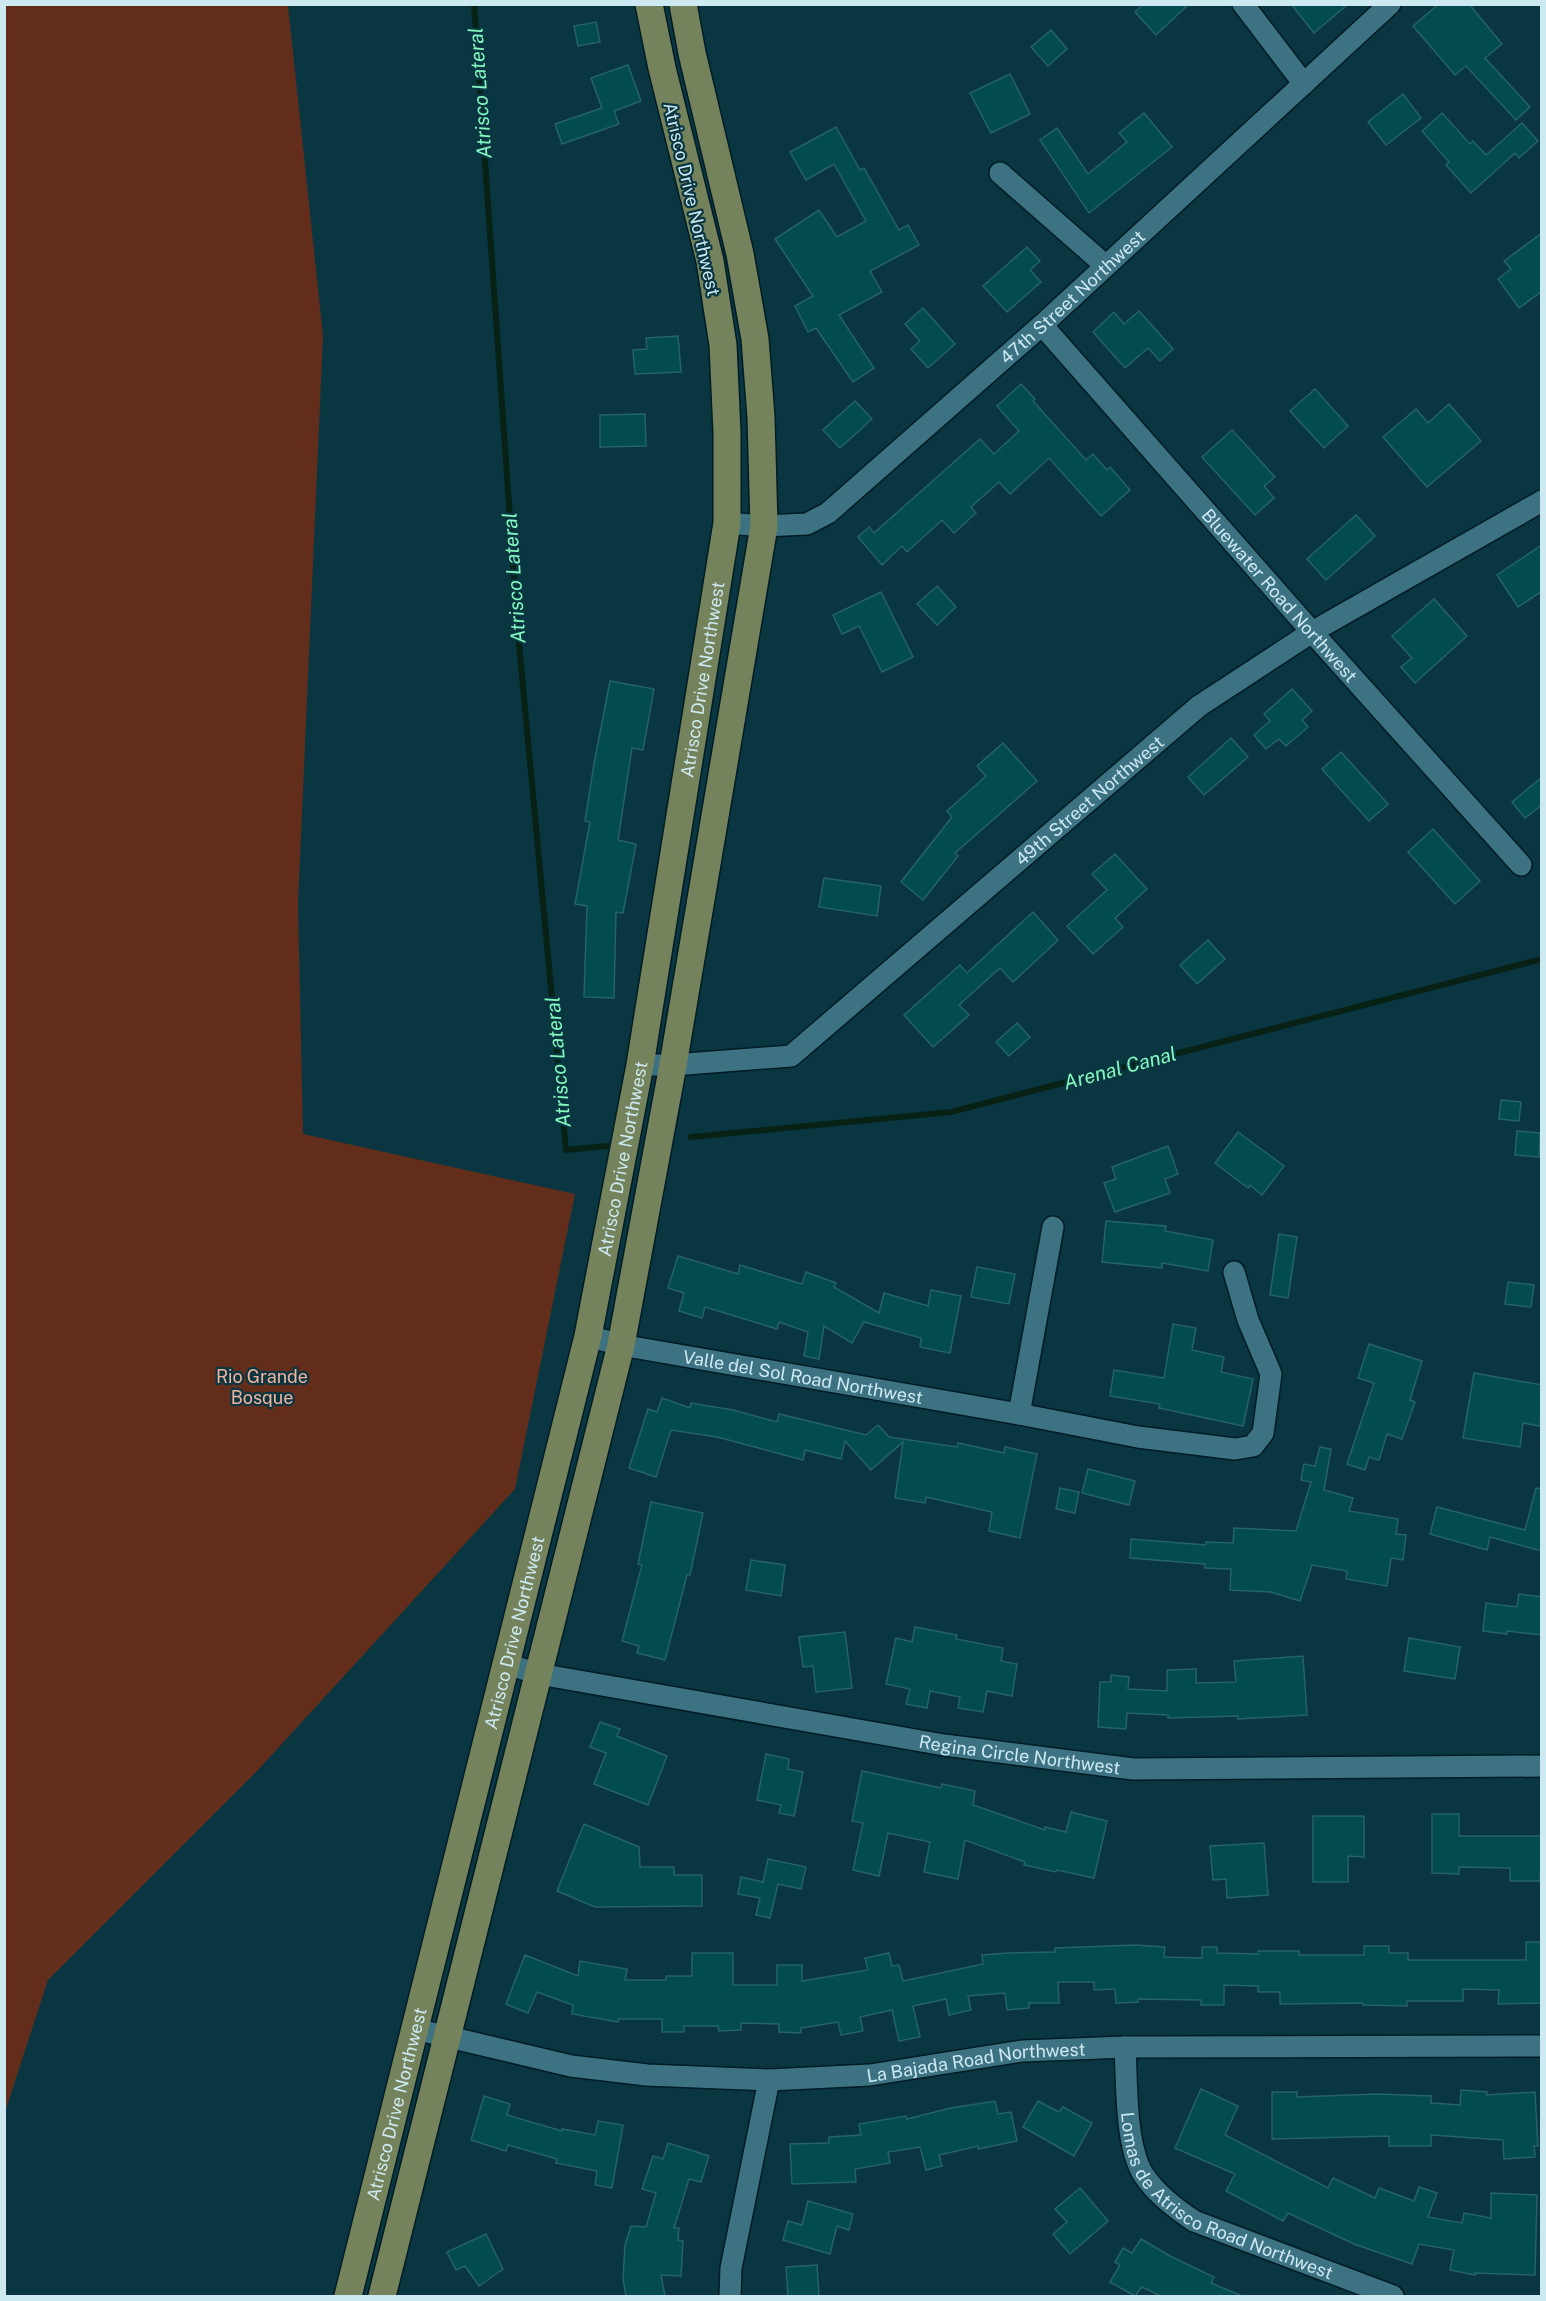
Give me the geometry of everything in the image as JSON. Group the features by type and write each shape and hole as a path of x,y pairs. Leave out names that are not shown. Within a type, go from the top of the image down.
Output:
{"main road":[{"name":"Atrisco Drive Northwest","path":"348,2296 588,1336 640,1065 727,523 728,432 723,345 710,261 662,68 649,4"},
{"name":"Atrisco Drive Northwest","path":"382,2296 621,1344 673,1065 764,526 755,339 740,254 692,53 683,4"}],"street":[{"path":"1244,4 1304,84"},
{"name":"47th Street Northwest","path":"727,523 764,526 807,524 828,513 1042,325 1390,4"},
{"path":"1000,173 1106,266"},
{"name":"Bluewater Road Northwest","path":"1042,325 1521,865"},
{"name":"49th Street Northwest","path":"640,1065 673,1065 791,1056 1199,706 1312,632 1542,501"},
{"path":"1019,1414 1053,1227"},
{"name":"Valle del Sol Road Northwest","path":"588,1336 621,1344 1138,1437 1235,1449 1253,1446 1263,1433 1271,1374 1248,1320 1234,1272"},
{"name":"Regina Circle Northwest","path":"506,1664 539,1674 944,1745 1133,1769 1542,1766"},
{"name":"La Bajada Road Northwest","path":"415,2029 571,2066 647,2075 768,2080 870,2075 1022,2051 1125,2047 1542,2046"},
{"name":"Lomas de Atrisco Road Northwest","path":"1125,2047 1131,2143 1143,2174 1168,2203 1194,2221 1393,2296"},
{"path":"730,2296 731,2268 768,2080"}],"green space":[{"name":"Rio Grande Bosque","path":"5,4 288,5 323,336 298,904 303,1134 575,1194 515,1489 258,1770 48,1980 5,2112"}],"building":[{"path":"1144,4 1189,4 1156,35 1135,12"},
{"path":"1291,4 1348,4 1314,33"},
{"path":"1439,4 1469,4 1502,44 1485,58 1530,107 1516,120 1466,66 1455,75 1413,26"},
{"path":"596,22 600,42 578,46 574,26"},
{"path":"1051,30 1067,49 1048,66 1031,47"},
{"path":"628,65 641,101 614,111 619,124 562,144 555,124 602,108 591,78"},
{"path":"1010,74 1030,114 991,133 970,93"},
{"path":"1403,94 1421,118 1386,145 1368,122"},
{"path":"1144,113 1172,147 1089,213 1040,140 1057,128 1088,174 1127,142 1119,133"},
{"path":"1442,113 1470,144 1473,141 1486,155 1522,123 1538,141 1519,158 1515,153 1471,193 1446,165 1449,162 1422,131"},
{"path":"836,127 860,170 864,168 899,230 908,225 919,245 870,271 882,292 839,315 874,368 853,382 816,328 808,332 795,306 813,296 775,239 819,210 837,237 866,221 834,164 806,180 790,152"},
{"path":"1542,233 1542,291 1519,308 1498,279 1511,269 1504,261"},
{"path":"1027,247 1040,261 1030,270 1041,282 1007,312 983,286"},
{"path":"923,308 955,344 928,368 911,349 920,341 905,324"},
{"path":"1139,311 1173,349 1160,361 1148,348 1125,368 1093,332 1114,312 1124,324"},
{"path":"678,336 681,372 635,374 633,350 647,349 646,338"},
{"path":"1021,384 1035,399 1033,401 1086,460 1093,454 1107,470 1110,467 1130,490 1101,516 1049,458 1010,494 999,482 971,507 976,513 954,533 942,520 907,552 902,546 882,565 858,537 869,527 874,533 980,439 994,454 1019,431 997,406"},
{"path":"1315,389 1348,426 1324,448 1290,411"},
{"path":"855,401 872,419 840,448 823,430"},
{"path":"1449,404 1481,441 1427,487 1383,437 1416,409 1428,423"},
{"path":"645,414 646,446 600,447 600,415"},
{"path":"1232,430 1275,477 1264,486 1274,498 1255,515 1202,457"},
{"path":"1356,515 1375,536 1326,580 1307,559"},
{"path":"1542,545 1542,591 1518,607 1497,575"},
{"path":"937,586 956,607 937,625 917,604"},
{"path":"881,592 913,657 882,672 859,626 842,634 833,615"},
{"path":"1434,599 1467,636 1415,683 1401,667 1412,658 1392,636"},
{"path":"610,681 654,689 643,750 632,748 618,840 636,844 623,913 616,912 614,998 584,997 587,906 575,904 590,822 585,821"},
{"path":"1292,689 1312,711 1302,720 1308,727 1286,746 1279,739 1266,749 1254,735 1270,721 1264,714"},
{"path":"1231,738 1248,757 1204,795 1188,777"},
{"path":"1003,743 1037,781 955,853 958,856 923,900 901,882 952,817 947,811 986,776 977,766"},
{"path":"1341,752 1388,804 1369,821 1322,769"},
{"path":"1542,777 1542,805 1525,818 1512,802"},
{"path":"1433,829 1480,881 1455,904 1408,852"},
{"path":"1115,854 1147,889 1115,918 1123,927 1093,954 1067,926 1107,890 1092,874"},
{"path":"824,878 881,886 877,916 819,907"},
{"path":"1033,912 1058,940 1013,982 1000,968 959,1005 969,1015 933,1047 904,1015 960,965 967,973"},
{"path":"1208,940 1225,959 1197,984 1180,965"},
{"path":"1017,1023 1030,1037 1009,1056 996,1042"},
{"path":"1501,1100 1521,1102 1519,1121 1499,1119"},
{"path":"1517,1131 1540,1133 1539,1157 1515,1155"},
{"path":"1238,1132 1284,1166 1262,1195 1250,1185 1248,1188 1215,1163"},
{"path":"1168,1146 1178,1174 1165,1179 1170,1193 1115,1212 1104,1183 1116,1179 1112,1167"},
{"path":"1106,1221 1166,1226 1165,1231 1213,1240 1208,1271 1162,1263 1162,1268 1102,1262"},
{"path":"1279,1234 1297,1237 1288,1298 1270,1295"},
{"path":"678,1256 738,1274 740,1265 802,1284 806,1272 836,1283 834,1287 879,1313 884,1293 928,1306 931,1290 961,1296 950,1353 920,1347 921,1338 864,1322 852,1343 824,1326 819,1359 804,1356 808,1332 779,1322 777,1329 705,1307 702,1318 679,1311 684,1293 668,1288"},
{"path":"977,1267 1015,1274 1009,1304 971,1297"},
{"path":"1508,1282 1534,1285 1531,1307 1505,1304"},
{"path":"1173,1324 1196,1328 1192,1350 1224,1357 1221,1372 1253,1379 1243,1426 1159,1408 1160,1404 1110,1396 1114,1370 1164,1378"},
{"path":"1369,1344 1422,1361 1410,1400 1415,1402 1402,1439 1387,1434 1379,1460 1369,1457 1365,1470 1347,1464 1374,1383 1358,1378"},
{"path":"1474,1373 1542,1385 1540,1426 1523,1423 1520,1447 1463,1438"},
{"path":"662,1398 690,1408 691,1403 733,1410 777,1422 779,1414 866,1435 878,1425 889,1437 957,1447 958,1443 1004,1453 1005,1447 1037,1454 1020,1538 989,1531 992,1512 926,1497 925,1503 895,1498 903,1442 871,1470 845,1441 841,1459 805,1450 803,1460 717,1437 671,1430 656,1477 629,1468 648,1409 657,1412"},
{"path":"1320,1447 1331,1449 1324,1490 1353,1498 1349,1511 1398,1519 1396,1534 1406,1535 1403,1560 1391,1558 1387,1586 1346,1579 1347,1571 1312,1565 1300,1601 1271,1592 1230,1590 1231,1569 1205,1568 1205,1564 1130,1558 1131,1539 1206,1545 1206,1542 1233,1543 1234,1528 1296,1531 1311,1482 1301,1480 1304,1464 1315,1466"},
{"path":"1088,1469 1135,1481 1129,1505 1082,1493"},
{"path":"1060,1488 1079,1492 1075,1513 1056,1509"},
{"path":"1536,1488 1542,1489 1542,1551 1490,1537 1487,1550 1430,1534 1437,1507 1525,1530"},
{"path":"651,1502 703,1513 690,1575 687,1575 665,1660 637,1653 639,1646 622,1641 642,1565 638,1564"},
{"path":"751,1560 785,1565 781,1596 746,1590"},
{"path":"1519,1594 1542,1597 1542,1635 1483,1631 1486,1603 1517,1607"},
{"path":"915,1627 957,1635 956,1639 1003,1648 1001,1661 1017,1664 1012,1696 987,1691 983,1712 958,1708 960,1697 930,1691 927,1708 906,1704 910,1689 886,1684 896,1638 912,1642"},
{"path":"845,1632 852,1688 816,1692 813,1666 803,1667 799,1637"},
{"path":"1409,1638 1460,1647 1455,1679 1404,1671"},
{"path":"1303,1656 1307,1715 1238,1719 1238,1716 1168,1718 1168,1715 1127,1713 1126,1729 1098,1727 1100,1682 1111,1682 1111,1675 1129,1677 1128,1689 1167,1691 1167,1670 1196,1669 1196,1683 1236,1682 1234,1661"},
{"path":"600,1722 620,1729 617,1736 667,1756 648,1805 594,1784 606,1753 590,1747"},
{"path":"766,1754 789,1759 788,1769 803,1772 794,1816 779,1813 781,1805 757,1800"},
{"path":"862,1771 941,1788 942,1784 975,1791 973,1805 1045,1830 1045,1827 1066,1832 1071,1812 1107,1821 1094,1878 1024,1865 1025,1862 965,1840 958,1879 924,1872 930,1842 888,1833 879,1876 853,1870 863,1823 852,1821"},
{"path":"1432,1814 1459,1814 1459,1836 1542,1836 1540,1881 1510,1881 1510,1868 1459,1867 1459,1874 1432,1873"},
{"path":"1313,1816 1364,1816 1364,1857 1348,1856 1348,1882 1313,1882"},
{"path":"584,1824 639,1847 640,1867 674,1867 674,1875 702,1875 702,1906 595,1907 557,1891"},
{"path":"1264,1843 1268,1895 1227,1898 1226,1879 1213,1880 1210,1846"},
{"path":"768,1859 806,1867 801,1889 778,1884 770,1918 756,1915 760,1898 738,1894 741,1877 763,1882"},
{"path":"1526,1942 1542,1942 1542,2003 1498,2004 1499,1990 1463,1989 1463,2001 1407,2001 1407,2006 1363,2005 1363,2003 1280,2004 1280,1992 1258,1992 1258,1986 1224,1985 1224,2005 1201,2005 1201,2000 1138,1999 1138,2002 1116,2003 1115,1989 1094,1990 1094,1982 1058,1982 1059,2003 1029,2003 1029,2008 1007,2010 1005,1993 968,1996 971,2010 949,2015 946,1999 913,2006 920,2037 899,2041 892,2010 860,2017 863,2031 841,2035 838,2022 801,2028 801,2033 779,2032 779,2024 741,2023 741,2030 719,2031 718,2026 684,2026 684,2032 662,2032 662,2019 619,2019 618,2022 572,2014 573,2005 537,1992 528,2013 506,2004 525,1955 578,1976 580,1961 627,1969 625,1980 666,1980 666,1976 692,1976 692,1953 733,1953 733,1985 777,1985 777,1965 802,1965 802,1981 868,1970 865,1958 889,1953 892,1966 899,1965 903,1981 983,1964 982,1955 1055,1952 1055,1948 1136,1945 1165,1947 1164,1957 1202,1958 1202,1947 1217,1947 1217,1953 1258,1954 1258,1951 1299,1951 1299,1955 1364,1955 1364,1946 1389,1946 1389,1953 1408,1953 1408,1960 1526,1960"},
{"path":"1201,2089 1238,2106 1225,2135 1328,2188 1333,2178 1375,2198 1379,2188 1414,2201 1419,2187 1437,2193 1428,2217 1462,2223 1464,2213 1491,2218 1491,2193 1537,2195 1535,2275 1475,2273 1475,2275 1450,2270 1454,2250 1419,2244 1412,2264 1354,2244 1288,2213 1283,2221 1226,2191 1235,2174 1175,2148"},
{"path":"1461,2090 1487,2092 1486,2095 1535,2092 1538,2146 1534,2146 1535,2157 1504,2159 1503,2140 1431,2135 1431,2146 1389,2146 1389,2136 1272,2139 1272,2092 1297,2092 1297,2097 1378,2094 1431,2096 1431,2103 1460,2105"},
{"path":"484,2096 510,2104 507,2115 562,2131 562,2129 595,2135 598,2121 623,2125 612,2188 595,2185 597,2171 556,2163 557,2159 508,2145 506,2151 471,2140"},
{"path":"995,2101 998,2114 1011,2112 1017,2141 978,2149 978,2146 939,2155 942,2166 926,2170 920,2147 888,2152 890,2163 855,2169 856,2182 792,2184 790,2144 829,2143 829,2137 861,2135 859,2124 906,2116 907,2119 951,2108"},
{"path":"1038,2101 1059,2112 1063,2107 1092,2123 1074,2156 1023,2127"},
{"path":"668,2143 709,2156 701,2182 689,2179 674,2228 679,2228 678,2240 683,2241 681,2276 661,2275 665,2296 626,2296 623,2279 625,2245 631,2226 646,2227 656,2193 642,2189 653,2156 663,2159"},
{"path":"1080,2188 1108,2221 1070,2254 1053,2234 1067,2222 1055,2209"},
{"path":"808,2201 853,2214 849,2230 837,2226 830,2254 783,2240 788,2221 802,2225"},
{"path":"486,2234 503,2269 479,2286 465,2266 456,2270 447,2252"},
{"path":"1141,2239 1214,2277 1211,2283 1242,2296 1161,2296 1142,2287 1135,2296 1110,2282 1120,2265 1115,2262 1123,2248 1132,2253"},
{"path":"817,2265 819,2296 788,2296 786,2267"}],"waterway":[{"name":"Atrisco Lateral","path":"474,4 518,633 566,1150 607,1146"},
{"name":"Arenal Canal","path":"691,1137 951,1112 1542,959"}]}
